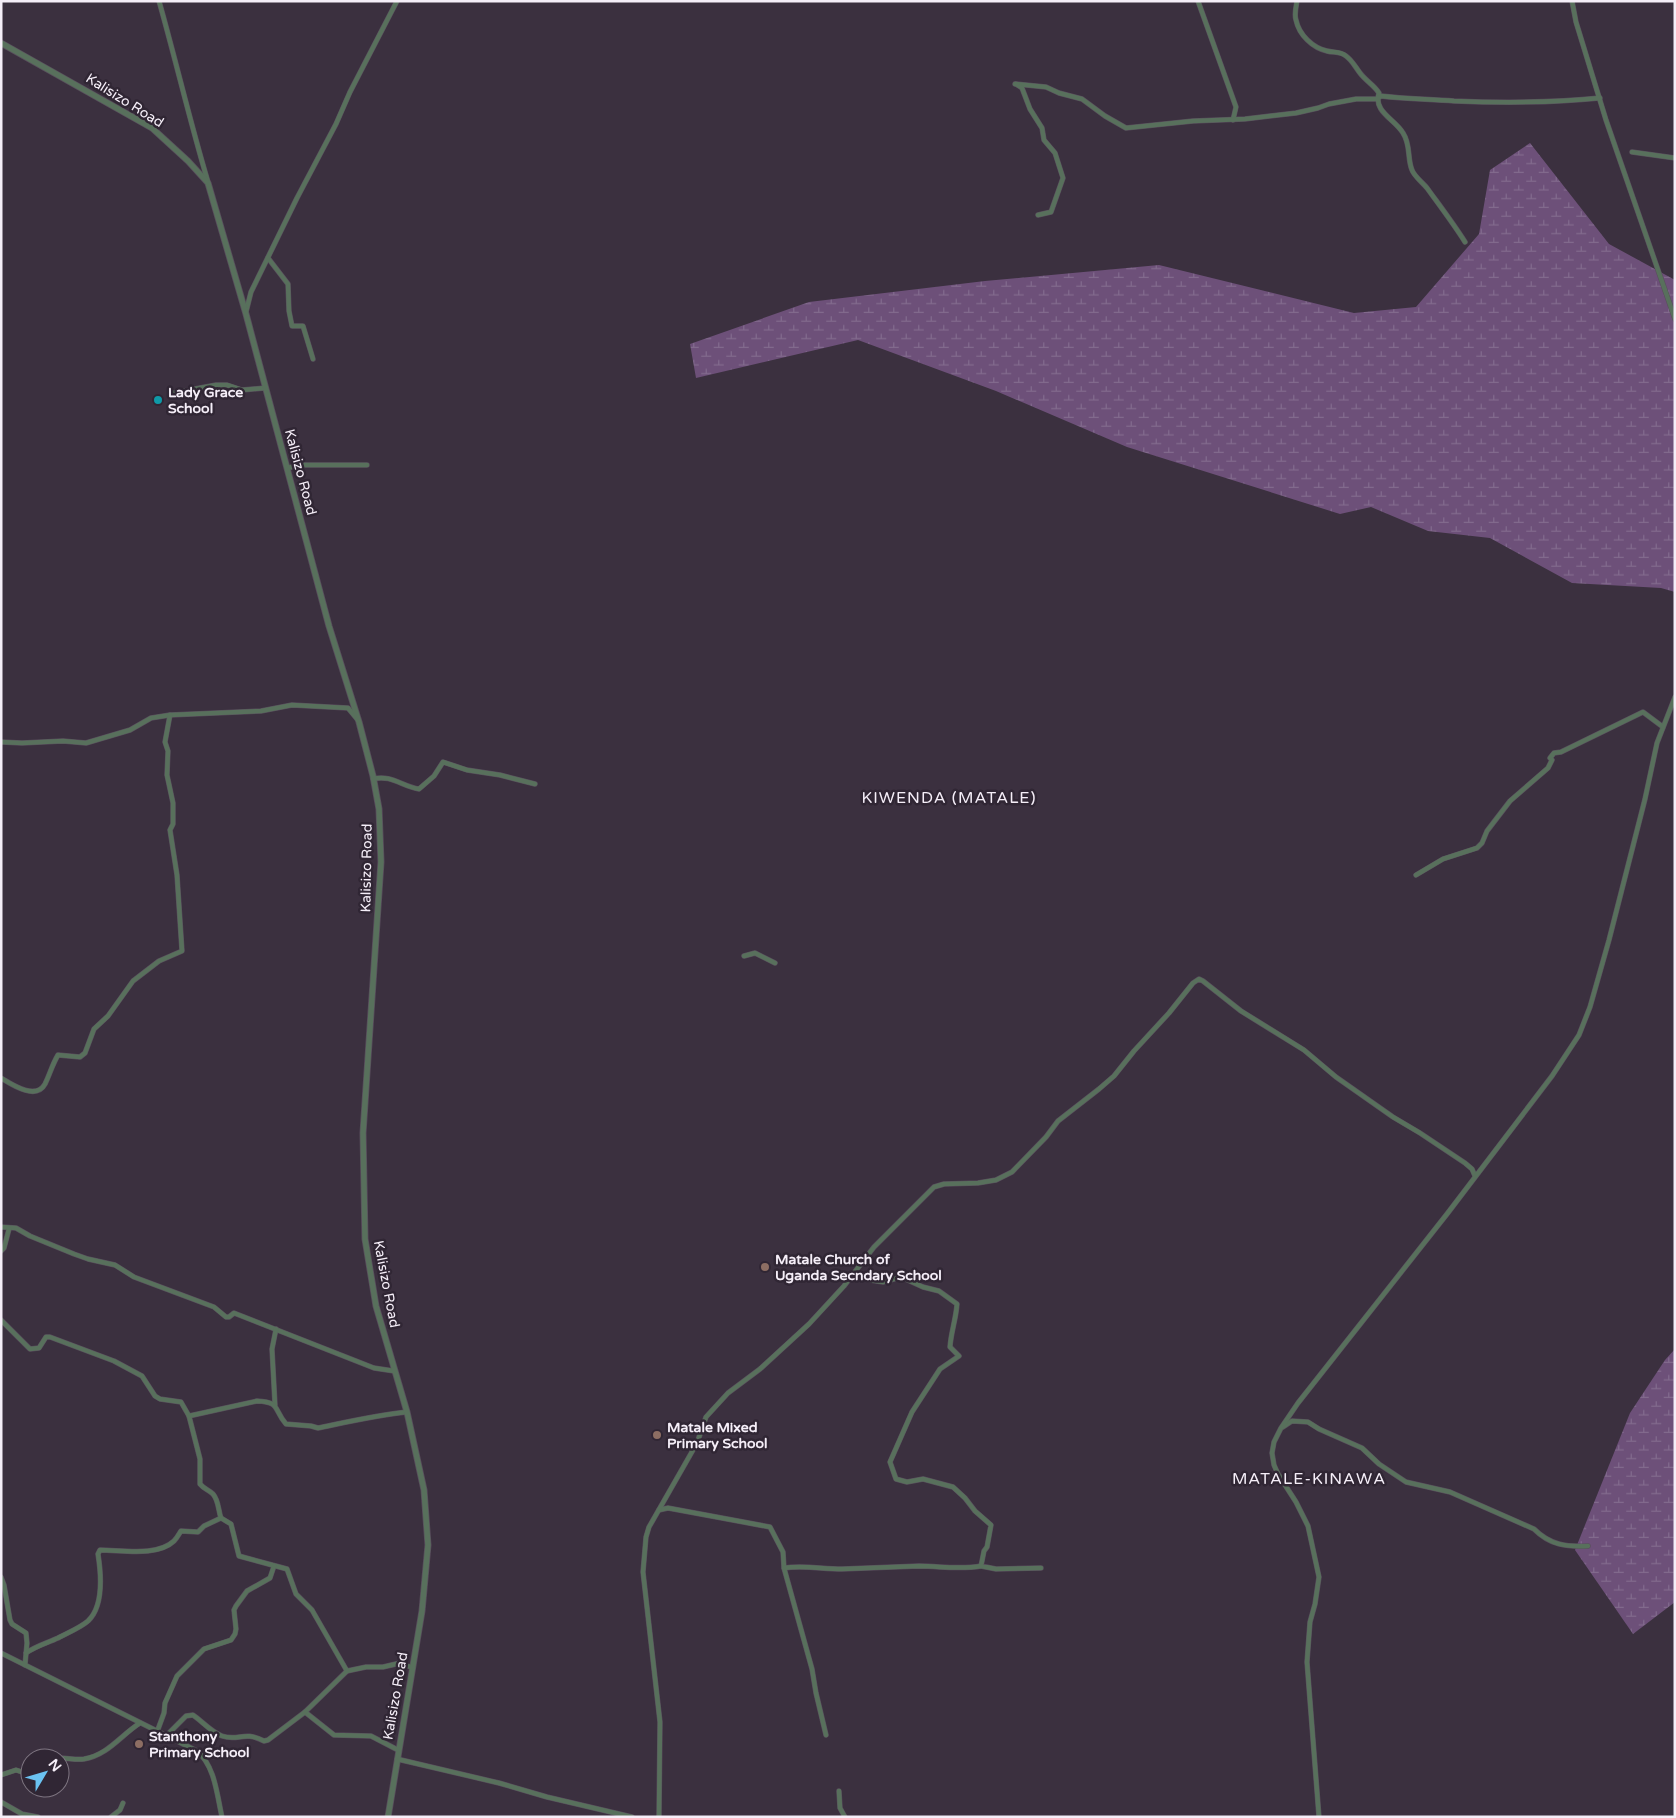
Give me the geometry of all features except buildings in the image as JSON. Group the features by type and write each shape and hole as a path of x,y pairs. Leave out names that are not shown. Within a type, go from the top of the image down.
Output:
{"street":[{"path":"159,1 208,184"},
{"path":"246,314 251,292 397,1"},
{"path":"1198,1 1236,107 1234,120"},
{"path":"1297,1 1295,19 1299,30 1306,40 1317,47 1327,51 1339,52 1346,56 1374,86 1379,93 1377,99 1384,116 1394,122 1404,133 1409,146 1412,170 1465,242"},
{"path":"1572,1 1576,22 1600,98 1675,319"},
{"name":"Kalisizo Road","path":"1,43 116,106 152,128 188,161 208,184 246,314 329,626 359,722 373,779 378,809 381,862 364,1109 363,1198 365,1239 376,1306 407,1412 425,1497 428,1545 426,1582 388,1817"},
{"path":"1038,215 1051,212 1063,178 1055,153 1044,140 1042,128 1030,109 1022,88 1015,84 1046,87 1059,94 1082,100 1126,128 1193,121 1234,120 1296,113 1343,101 1377,99 1381,96 1414,100 1543,102 1600,98"},
{"path":"1632,152 1675,158"},
{"path":"268,258 288,284 289,311 292,326 303,326 313,359"},
{"path":"241,296 251,292"},
{"path":"173,393 216,385 227,385 242,390 266,388"},
{"path":"287,468 302,465 367,465"},
{"path":"1319,1817 1307,1662 1310,1622 1319,1577 1308,1526 1274,1465 1272,1453 1274,1442 1298,1403 1552,1076 1579,1035 1597,985 1645,799 1657,743 1675,697"},
{"path":"1,742 63,741 86,743 130,730 151,718 170,715 261,711 292,705 348,708 359,722"},
{"path":"1416,875 1443,859 1477,848 1482,843 1487,831 1510,801 1548,768 1554,754 1643,712 1663,727"},
{"path":"1,1078 25,1090 40,1090 44,1086 50,1067 58,1055 80,1057 85,1053 94,1029 108,1016 132,981 159,961 182,951 177,875 170,830 173,824 173,802 168,775 168,751 165,742 170,715"},
{"path":"373,779 380,777 392,778 419,789 434,776 443,762 467,770 494,774 535,784"},
{"path":"744,956 755,953 775,963"},
{"path":"659,1817 660,1722 643,1572 646,1537 697,1443 706,1417 728,1394 760,1369 809,1324 844,1286 874,1247 934,1187 944,1184 978,1183 996,1180 1012,1172 1046,1137 1058,1121 1114,1076 1193,983 1199,979 1249,1016 1304,1050 1336,1077 1393,1117 1465,1163 1472,1169 1475,1176"},
{"path":"1,1226 9,1229 12,1227 16,1228 30,1236 88,1259 115,1265 134,1277 214,1306 226,1317 234,1313 374,1368 394,1371"},
{"path":"1,1250 4,1248 9,1229"},
{"path":"850,1277 883,1282 901,1277 923,1287 939,1291 957,1304 950,1347 959,1356 940,1369 912,1412 890,1462 896,1479 907,1482 923,1479 954,1487 975,1511 991,1525 981,1566"},
{"path":"1,1320 30,1349 39,1348 43,1339 50,1336 114,1360 142,1376 160,1399 167,1402 181,1402 189,1416 200,1459 200,1484 213,1494 222,1518 231,1524 239,1556 284,1567 289,1572 296,1594 312,1610 347,1670"},
{"path":"275,1405 272,1349 276,1329"},
{"path":"189,1416 257,1401 269,1401 275,1405 286,1424 318,1428 386,1414 407,1412"},
{"path":"1281,1428 1292,1421 1308,1422 1319,1429 1362,1448 1379,1464 1406,1482 1450,1492 1534,1529 1545,1539 1570,1546 1588,1546"},
{"path":"659,1510 668,1508 696,1515 770,1527 783,1552 784,1568 812,1669 826,1735"},
{"path":"26,1653 36,1646 81,1625 92,1615 97,1608 101,1585 98,1554 100,1550 135,1552 155,1550 172,1542 182,1532 198,1532 204,1526 222,1518"},
{"path":"157,1732 164,1713 165,1703 176,1676 204,1649 231,1640 236,1629 234,1610 236,1606 247,1591 270,1578 274,1566"},
{"path":"784,1568 794,1566 841,1569 920,1566 966,1569 981,1566 996,1569 1041,1568"},
{"path":"1,1577 10,1620 12,1624 26,1633 25,1665"},
{"path":"1,1652 197,1751 206,1761 212,1773 222,1817"},
{"path":"166,1736 186,1716 193,1715 222,1736 236,1738 247,1735 255,1736 264,1741 268,1740 305,1712 347,1670 383,1667 400,1663 413,1668"},
{"path":"305,1712 334,1735 371,1736 398,1750"},
{"path":"70,1758 81,1759 95,1755 114,1745 129,1730 140,1723"},
{"path":"397,1759 632,1817"},
{"path":"1,1775 16,1770 20,1771"},
{"path":"839,1791 840,1808 845,1817"},
{"path":"1,1802 22,1814 38,1817"},
{"path":"111,1817 120,1810 121,1803 123,1802"}],"green space":[{"path":"1530,143 1609,244 1675,280 1675,592 1661,588 1572,583 1490,538 1428,531 1371,507 1340,514 1127,447 996,391 858,340 696,378 690,344 809,302 985,281 1159,265 1354,313 1416,307 1479,234 1490,170"},
{"path":"1675,1349 1675,1602 1633,1634 1575,1550 1630,1413 1665,1360"}],"place":[{"name":"Lady Grace School","path":"158,400"},
{"name":"Matale Church of Uganda Secndary School","path":"765,1267"},
{"name":"Matale Mixed Primary School","path":"657,1435"},
{"name":"Stanthony Primary School","path":"139,1744"}],"district":[{"name":"KIWENDA (MATALE)","path":"949,797"},
{"name":"MATALE-KINAWA","path":"1309,1478"}]}
